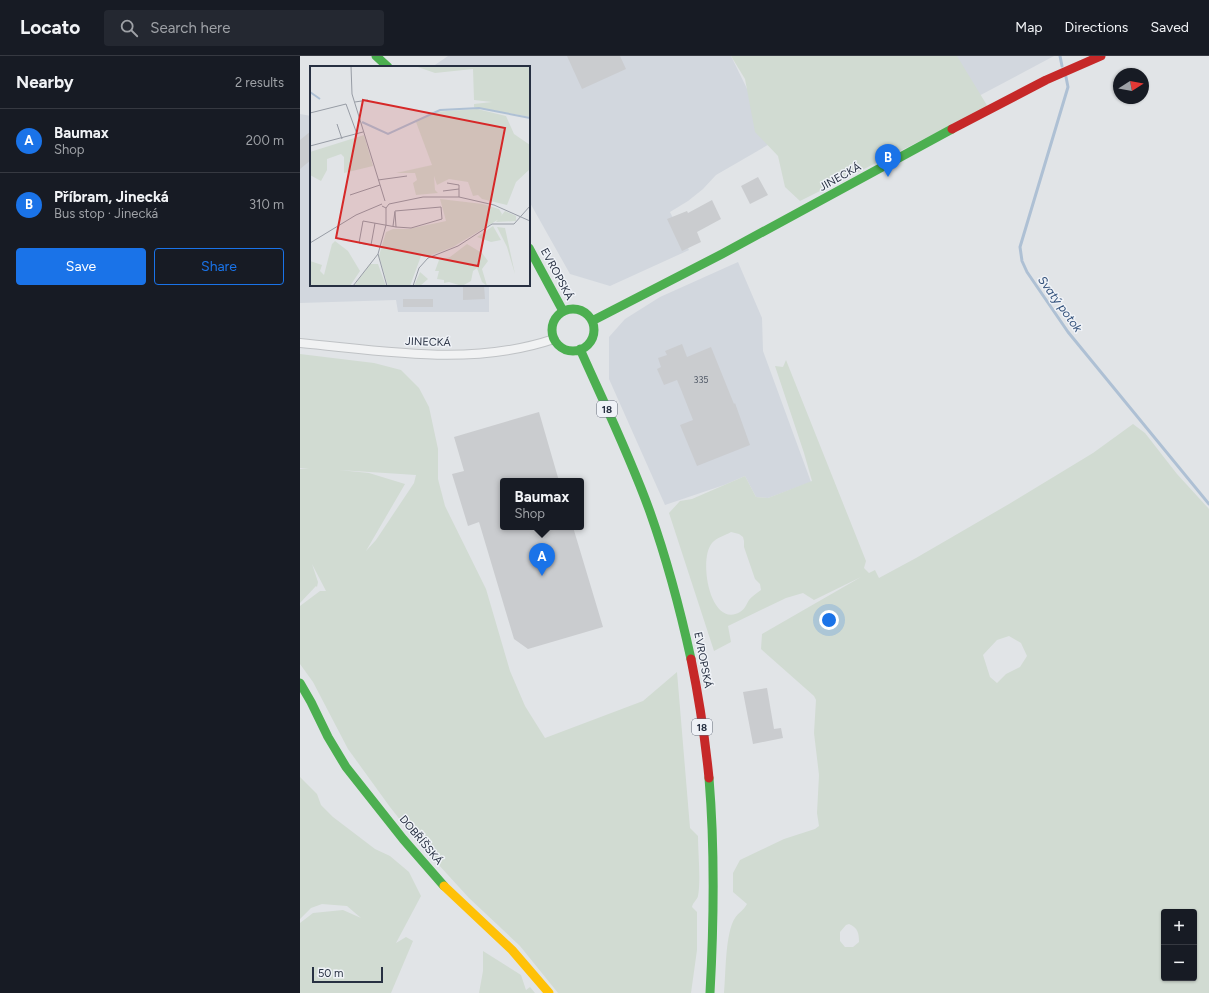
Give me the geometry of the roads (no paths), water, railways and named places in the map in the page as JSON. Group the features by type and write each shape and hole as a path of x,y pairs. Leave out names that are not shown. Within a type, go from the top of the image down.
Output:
{"main road":[{"path":"376,56 387,66"},
{"name":"JINECKÁ","path":"592,321 722,254 1005,100 1101,56"},
{"name":"EVROPSKÁ","path":"530,250 563,311"},
{"name":"EVROPSKÁ","path":"554,339 552,335 552,325 556,317 563,311 568,309 577,309 586,313 592,321"},
{"path":"554,339 561,347 565,349 575,351 580,349 591,340 594,330 592,321"},
{"name":"EVROPSKÁ","path":"580,349 634,469 650,512 666,559 692,662 699,701 710,786 714,840 713,954 710,993"},
{"name":"DOBŘÍŠSKÁ","path":"300,683 328,737 346,767 403,839 443,885 512,950 548,993"}],"street":[{"name":"JINECKÁ","path":"300,343 411,354 453,355 497,353 554,339"}],"waterway":[{"name":"Svatý potok","path":"1060,56 1062,66"},
{"name":"Svatý potok","path":"1066,77 1068,87 1020,247 1022,261 1027,272 1068,332 1209,504"}],"place":[{"name":"Příbram, Jinecká","path":"888,177"},
{"name":"Baumax","path":"542,576"}]}
